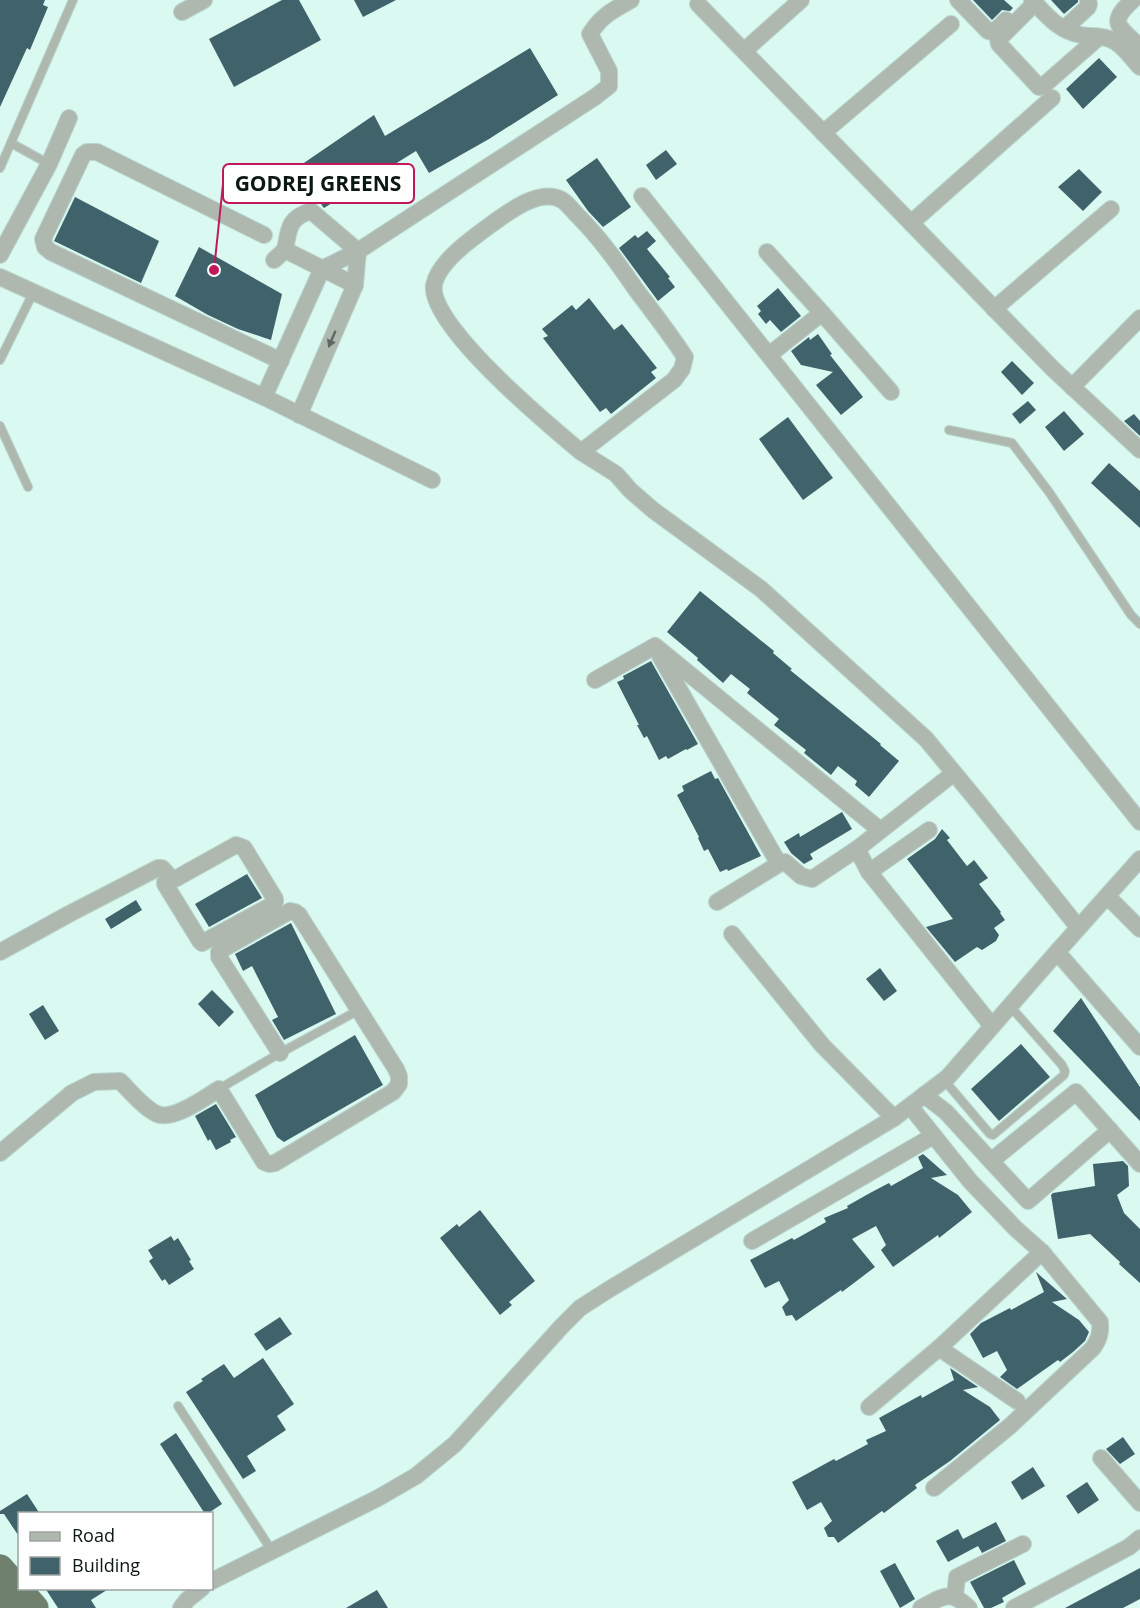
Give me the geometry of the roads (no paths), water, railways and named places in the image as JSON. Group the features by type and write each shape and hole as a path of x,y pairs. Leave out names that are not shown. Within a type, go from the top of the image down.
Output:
{"highway":[{"path":"0,1568 18,1589"},
{"path":"19,1590 35,1608"},
{"path":"0,1597 9,1608"}],"street":[{"path":"182,12 204,0"},
{"path":"264,397 322,269 358,250 596,97 609,86 609,71 590,34 604,16 631,0"},
{"path":"744,51 801,0"},
{"path":"958,0 988,31 992,32 1034,1"},
{"path":"1064,29 1088,7 1088,0"},
{"path":"1132,0 1120,12 1117,19 1119,26 1140,47"},
{"path":"1034,1 1051,21 1064,29 1079,35 1108,38 1118,43 1140,67"},
{"path":"1034,1 998,40 999,44 1039,87 1099,37"},
{"path":"698,4 994,309 1072,387 1140,450"},
{"path":"823,133 951,24"},
{"path":"911,223 1052,98"},
{"path":"0,255 49,164 69,118"},
{"path":"264,236 97,152 87,152 83,155 42,239 45,247 51,252 281,361"},
{"path":"642,196 1140,822"},
{"path":"581,452 674,380 682,369 685,357 596,234 562,201 553,197 539,198 514,208 465,244 439,270 434,285 435,299 446,319 507,388 581,452 616,474 652,510 760,589 926,739 1078,927"},
{"path":"994,309 1111,209"},
{"path":"355,285 322,269 279,255 290,226 298,215 311,211 358,250"},
{"path":"299,415 355,285 358,250"},
{"path":"767,252 891,392"},
{"path":"0,277 264,397 432,480"},
{"path":"769,355 822,313"},
{"path":"1072,387 1140,318"},
{"path":"655,646 880,830"},
{"path":"595,680 655,646"},
{"path":"655,646 779,864"},
{"path":"717,902 785,862 801,876 812,879 857,849 954,773"},
{"path":"869,872 929,830"},
{"path":"236,845 244,848 275,902 202,943 165,884 170,878 175,879 236,845"},
{"path":"857,849 869,872 992,1026"},
{"path":"213,1580 378,1498 416,1476 455,1444 580,1308 634,1273 894,1118 944,1080 1140,859"},
{"path":"0,952 158,868 165,870 170,878"},
{"path":"1107,896 1140,929"},
{"path":"0,1153 72,1093 94,1082 120,1081 156,1115 168,1116 219,1089 264,1162 269,1164 393,1092 399,1084 396,1069 299,915 290,911 219,952 219,957 280,1053"},
{"path":"732,934 822,1045 894,1118"},
{"path":"1057,951 1140,1047"},
{"path":"991,1161 1076,1092 1140,1164"},
{"path":"924,1095 946,1112 1028,1201 1110,1130"},
{"path":"910,1106 970,1181 1042,1252 1100,1322 1101,1330 1093,1348 1010,1426 934,1488"},
{"path":"752,1241 933,1136"},
{"path":"869,1407 939,1348 1042,1252"},
{"path":"939,1348 1017,1401"},
{"path":"1101,1458 1140,1503"},
{"path":"1014,1608 1129,1547 1140,1538"},
{"path":"955,1596 957,1577 1023,1544"},
{"path":"181,1608 200,1590"},
{"path":"921,1608 944,1596 955,1596 969,1608"}],"lane":[{"path":"0,168 73,0"},
{"path":"11,142 49,164"},
{"path":"0,360 33,293"},
{"path":"0,426 28,487"},
{"path":"949,430 1012,443 1049,492 1131,615 1140,624"},
{"path":"944,1080 993,1135 1064,1075 1062,1065 1009,1006"},
{"path":"219,1089 359,1010"},
{"path":"178,1406 272,1551"}],"place":[{"name":"GODREJ GREENS","path":"214,270"}]}
